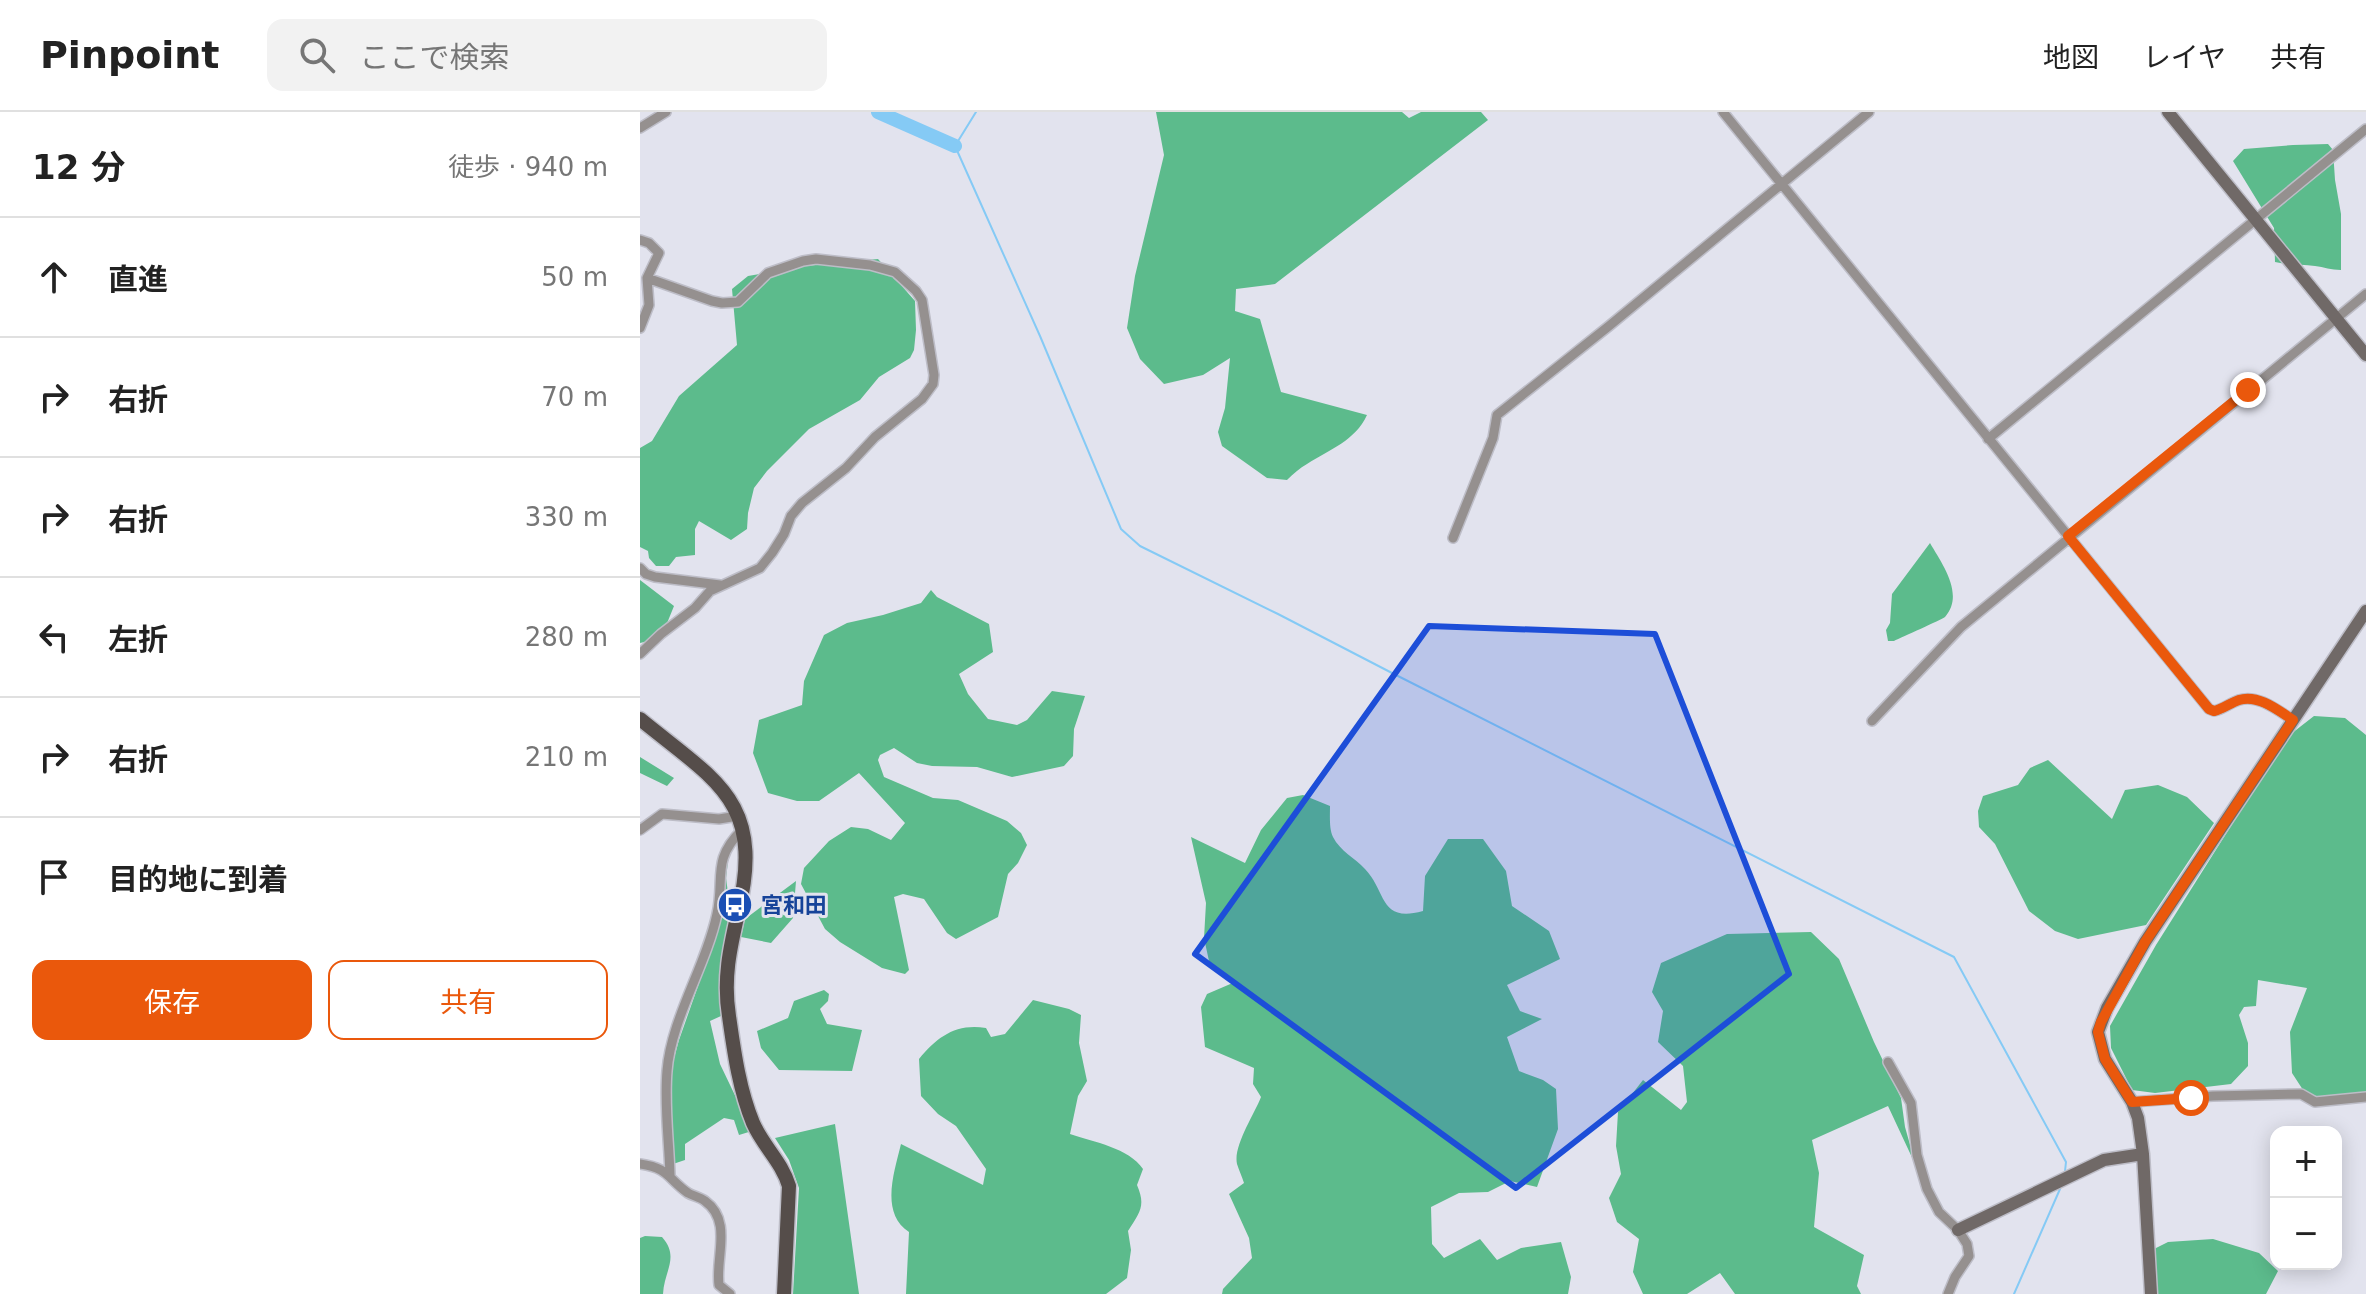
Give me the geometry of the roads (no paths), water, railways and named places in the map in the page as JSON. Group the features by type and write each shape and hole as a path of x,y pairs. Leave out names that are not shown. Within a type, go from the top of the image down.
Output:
{"main road":[{"path":"640,719 716,781 731,800 740,823 746,868 726,967 726,998 748,1109 754,1126 784,1171 789,1186 784,1294"}],"street":[{"path":"640,128 666,112"},
{"path":"1723,112 2209,709 2214,711 2242,699 2252,699 2274,707 2293,720"},
{"path":"1453,538 1493,438 1497,415 1869,112"},
{"path":"2168,112 2366,355"},
{"path":"1988,439 2366,129"},
{"path":"640,240 649,243 659,253 647,278 649,305 640,328"},
{"path":"640,654 695,608 710,591 760,568 802,503 846,468 875,437 929,392 934,375 922,300 895,272 870,265 816,259 803,261 768,273 738,302 722,303 647,278"},
{"path":"1872,721 1961,627 2366,294"},
{"path":"640,568 655,577 720,585"},
{"path":"2151,1294 2141,1133 2132,1102 2105,1059 2098,1032 2101,1022 2145,942 2366,611"},
{"path":"640,830 662,814 740,823 720,867 718,913 670,1054 667,1071 670,1175"},
{"path":"1888,1062 1911,1103 1917,1155 1927,1189 1939,1212 1958,1230 1967,1244 1969,1256 1948,1294"},
{"path":"2132,1102 2286,1094 2301,1094 2315,1102 2366,1097"},
{"path":"1958,1230 2104,1160 2143,1154"},
{"path":"640,1164 662,1169 713,1209 723,1240 717,1270 719,1285 730,1294"}],"waterway":[{"path":"878,112 955,146"},
{"path":"976,112 955,146 1040,336 1121,529 1140,546 1954,957 2066,1162 2065,1171"},
{"path":"2014,1294 2060,1189"}],"place":[{"name":"宮和田","path":"735,905"}]}
